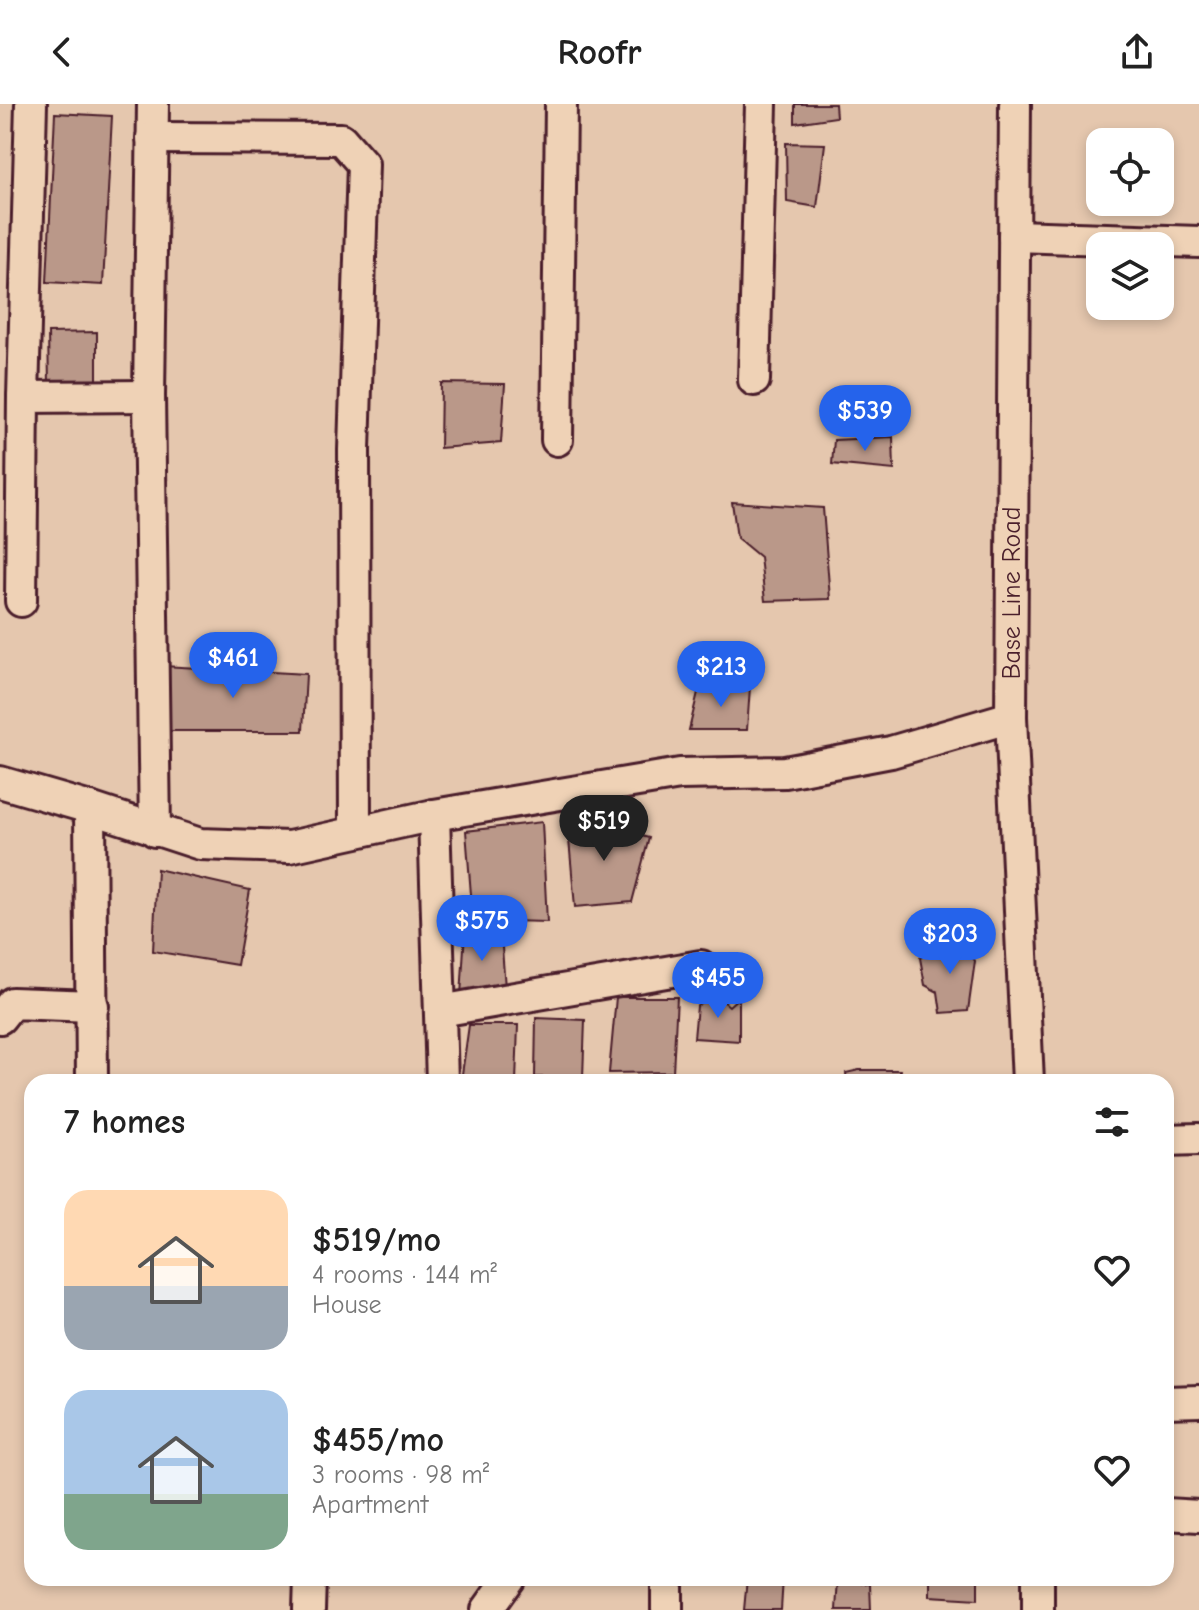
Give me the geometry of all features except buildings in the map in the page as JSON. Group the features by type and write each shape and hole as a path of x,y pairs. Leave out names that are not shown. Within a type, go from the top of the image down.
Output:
{"street":[{"path":"21,601 31,104"},
{"path":"153,104 149,396 155,831"},
{"path":"557,440 561,104"},
{"path":"754,380 761,104"},
{"name":"Base Line Road","path":"1015,104 1011,717 1028,1074"},
{"path":"152,138 341,139 363,164 354,450 355,832"},
{"path":"1014,236 1199,242"},
{"path":"23,397 149,396"},
{"path":"0,782 200,844 289,847 434,815 680,774 785,772 891,752 1011,717"},
{"path":"90,808 92,1074"},
{"path":"434,815 442,1074"},
{"path":"440,1011 701,966"},
{"path":"0,1018 12,1003 93,1006"},
{"path":"1174,1140 1199,1139"},
{"path":"1174,1402 1199,1401"},
{"path":"1174,1514 1199,1516"},
{"path":"309,1610 310,1586"},
{"path":"487,1610 504,1586"},
{"path":"667,1586 667,1610"},
{"path":"1038,1586 1038,1610"}]}
